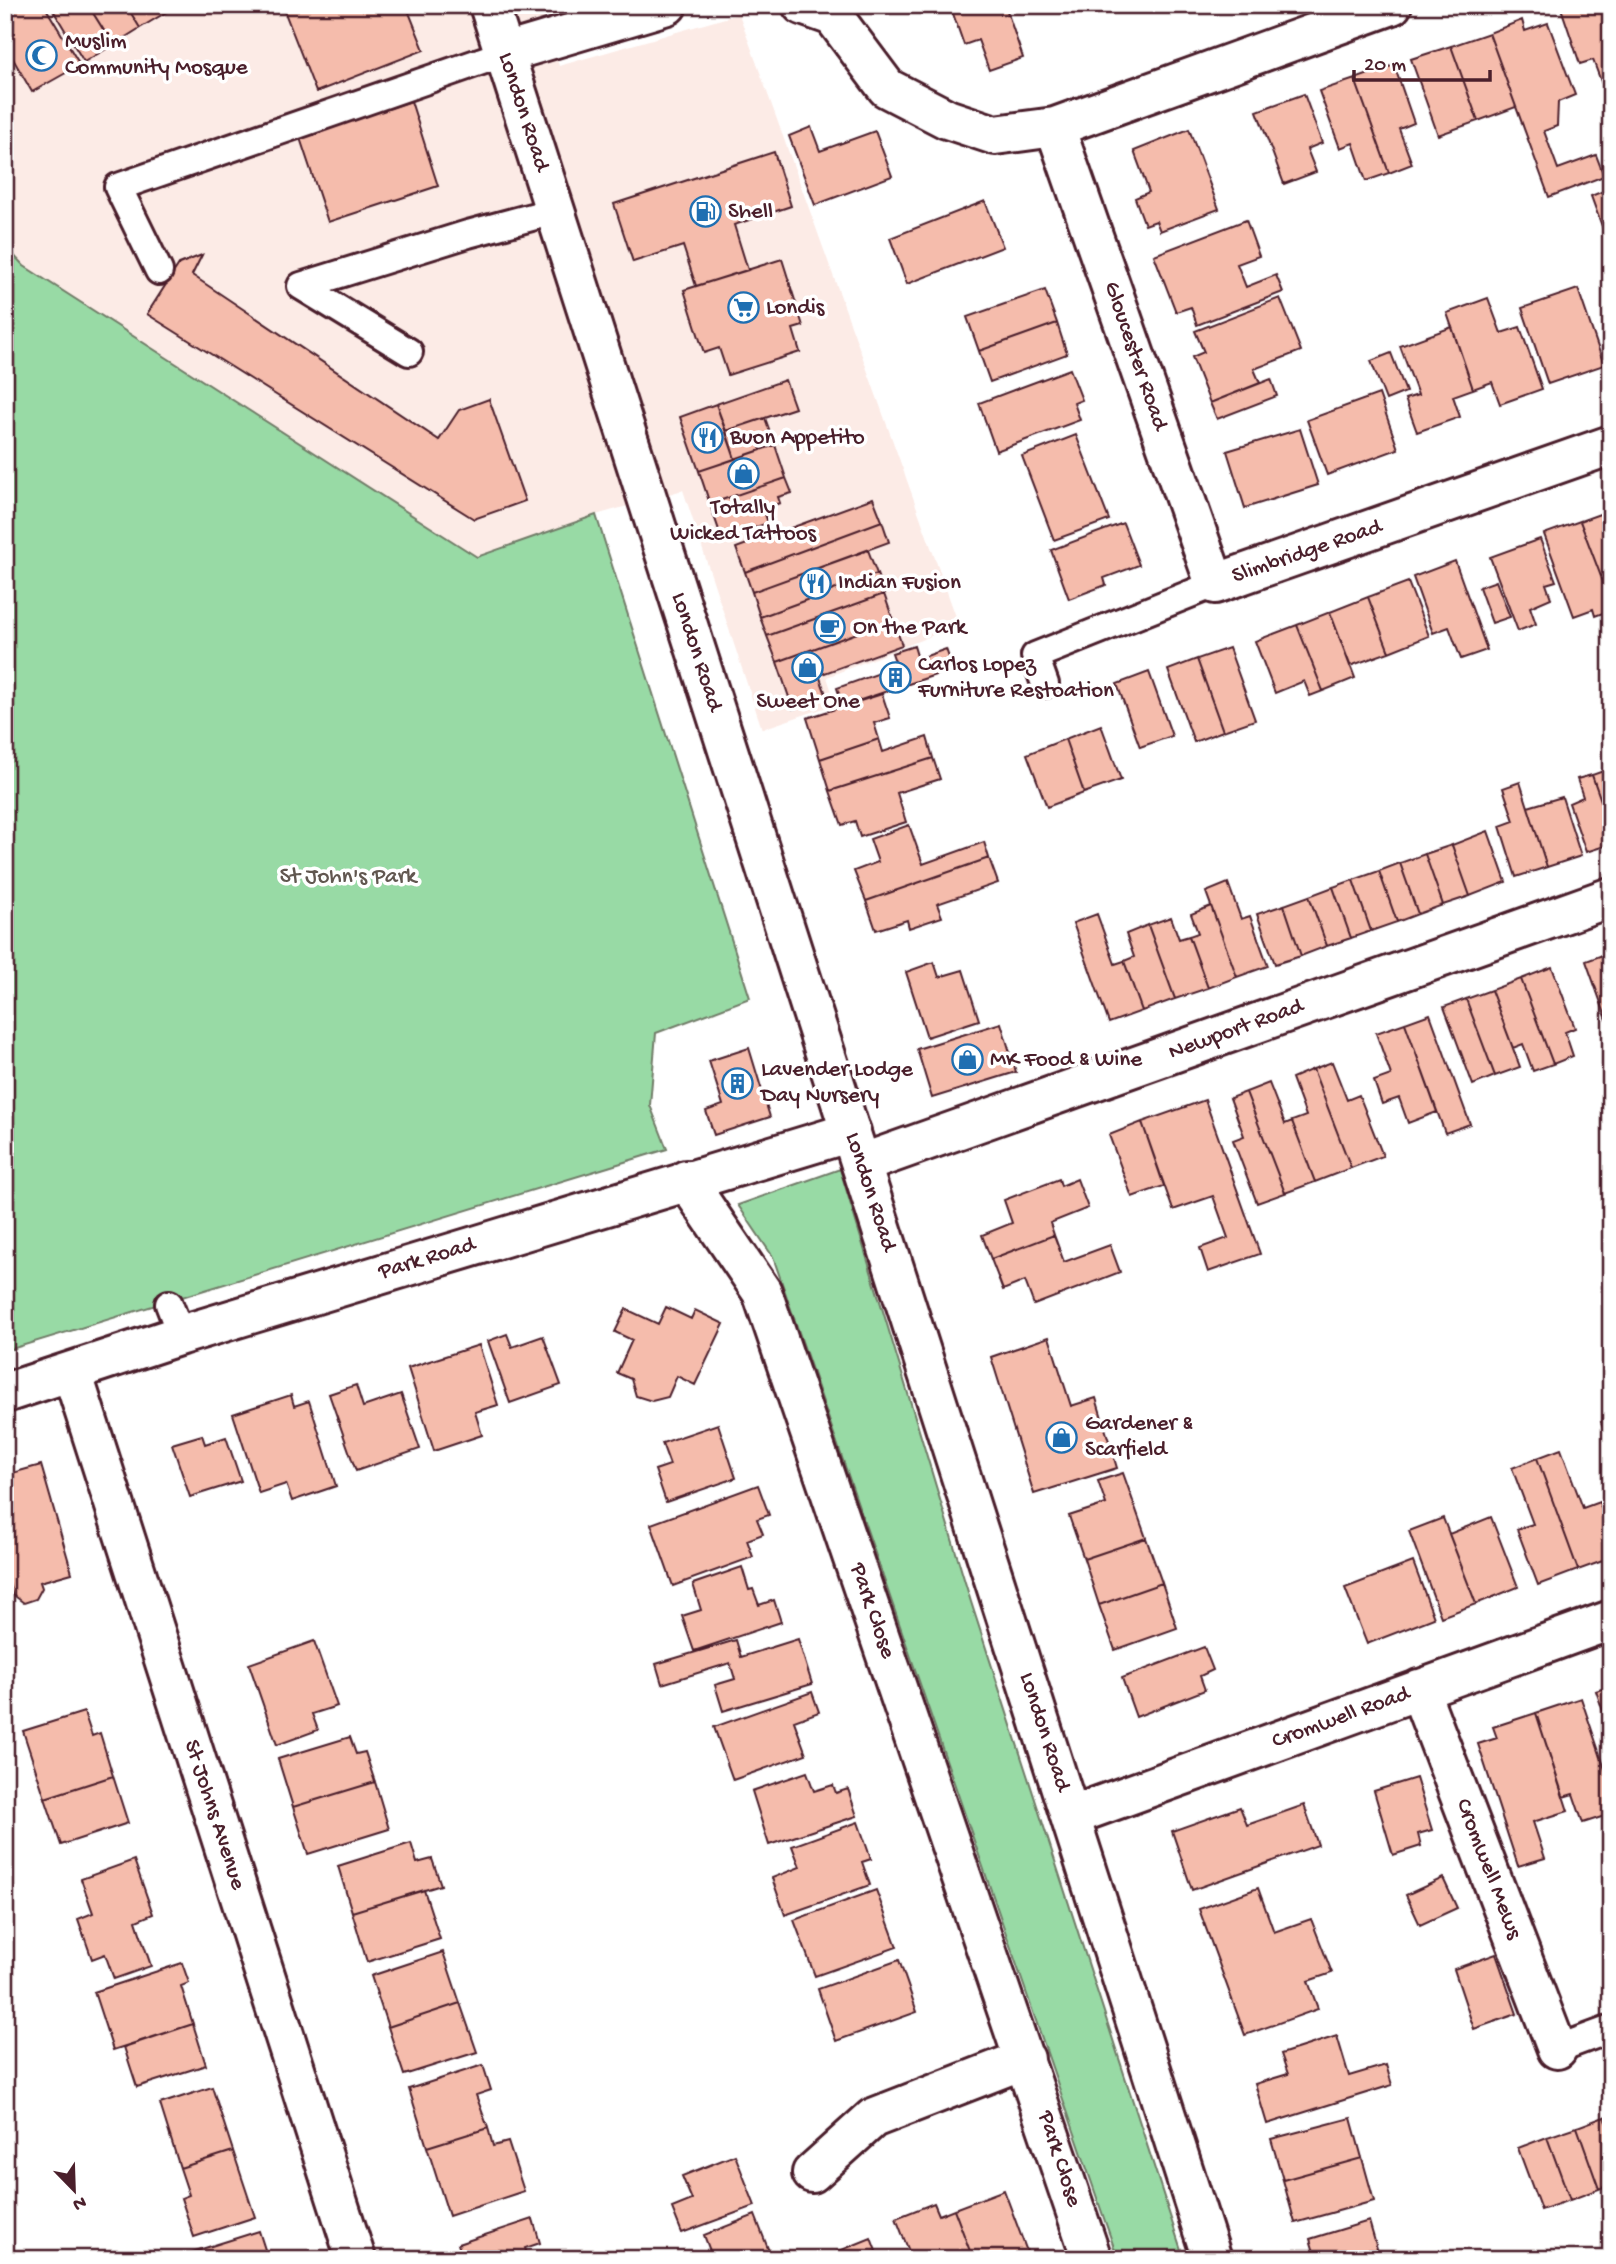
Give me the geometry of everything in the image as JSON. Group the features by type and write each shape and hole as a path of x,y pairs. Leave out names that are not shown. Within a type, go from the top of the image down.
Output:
{"street":[{"name":"London Road","path":"489,5 1212,2259"},
{"path":"505,53 667,5"},
{"path":"802,5 834,16 887,88 947,119 995,135 1055,127 1392,5"},
{"name":"Gloucester Road","path":"1055,127 1215,584"},
{"name":"Slimbridge Road","path":"1215,584 1611,445"},
{"name":"Newport Road","path":"856,1148 1611,897"},
{"name":"Park Road","path":"5,1393 72,1371 175,1320 686,1180 856,1148"},
{"name":"Park Close","path":"686,1180 762,1292 1092,2259"},
{"name":"St Johns Avenue","path":"72,1371 356,2259"},
{"name":"Cromwell Road","path":"1071,1816 1611,1620"},
{"name":"Cromwell Mews","path":"1419,1689 1557,2049"},
{"path":"812,2173 873,2118 1025,2059"}],"lane":[{"path":"159,271 118,187 505,53"},
{"path":"408,352 302,286 468,234 554,211"},
{"name":"Slimbridge Road","path":"1045,684 1035,656 1215,584"},
{"path":"1557,2049 1611,2029"}],"shaded area":[{"path":"5,5 540,5 559,66 739,14 959,625 827,677 836,704 762,729 683,490 596,515 477,557 24,266 5,246"}],"green space":[{"name":"St John's Park","path":"5,246 24,266 477,557 596,515 750,998 656,1033 650,1105 667,1149 5,1351"},
{"path":"840,1169 971,1602 1184,2259 1118,2259 773,1257 738,1205"}],"building":[{"name":"Muslim Community Mosque","path":"10,5 44,5 80,65 32,92 5,45 5,8"},
{"path":"50,5 88,5 113,45 84,62"},
{"path":"88,5 126,5 140,28 113,45"},
{"path":"126,5 165,5 168,11 140,28"},
{"path":"282,5 406,5 424,50 316,92"},
{"path":"950,5 1005,5 1023,58 989,70 978,40 964,45"},
{"path":"1094,5 1114,5 1096,12"},
{"path":"1568,5 1611,5 1611,90 1605,92 1593,60 1580,64 1561,8"},
{"path":"1522,20 1525,31 1548,23 1575,95 1558,102 1557,126 1544,131 1558,169 1596,155 1604,176 1549,197 1489,33"},
{"path":"1489,33 1516,107 1478,121 1451,46"},
{"path":"1451,46 1478,121 1438,135 1411,59"},
{"path":"1394,65 1414,123 1399,129 1412,164 1389,173 1355,79"},
{"path":"1355,79 1389,173 1366,181 1353,143 1340,148 1319,91"},
{"path":"1304,94 1322,143 1307,149 1316,172 1284,184 1257,111"},
{"path":"411,101 438,186 328,222 300,138"},
{"path":"811,127 820,151 875,131 892,176 815,205 789,136"},
{"path":"1189,129 1219,209 1160,231 1156,221 1145,225 1135,198 1149,192 1134,151"},
{"path":"774,152 791,206 734,225 748,270 696,286 683,246 633,262 614,204"},
{"path":"1611,188 1611,251 1591,196"},
{"path":"985,201 1003,247 907,284 890,238"},
{"path":"1246,220 1259,256 1237,264 1246,287 1276,275 1283,292 1197,325 1191,307 1176,312 1154,255"},
{"path":"202,255 192,275 439,440 459,410 489,399 525,501 474,519 147,314 179,264"},
{"name":"Londis","path":"782,259 803,326 793,329 800,352 728,375 719,348 704,353 684,290"},
{"path":"1578,289 1604,365 1548,384 1522,308"},
{"path":"1045,290 1057,323 979,351 967,317"},
{"path":"1280,298 1301,351 1254,369 1260,383 1210,403 1192,357 1204,352 1195,331"},
{"path":"1488,298 1501,333 1520,327 1542,389 1500,404 1492,382 1473,389 1447,313"},
{"path":"1057,323 1067,354 990,382 979,351"},
{"path":"1452,327 1473,389 1453,396 1460,417 1417,432 1405,399 1418,395 1400,346"},
{"path":"1391,353 1406,392 1386,400 1371,361"},
{"path":"1070,369 1082,400 1074,403 1080,420 996,451 979,403"},
{"path":"1271,379 1277,396 1217,419 1210,403"},
{"path":"785,380 795,408 726,431 716,404"},
{"path":"1379,394 1398,449 1327,475 1307,420"},
{"name":"Buon Appetito","path":"716,404 735,459 699,471 680,417"},
{"path":"765,418 770,432 757,437 761,450 735,459 726,431"},
{"path":"1300,429 1318,485 1245,508 1227,451"},
{"path":"1076,435 1109,520 1054,540 1022,456"},
{"name":"Totally Wicked Tattoos","path":"775,445 786,478 710,504 699,471"},
{"path":"786,478 792,493 778,497 780,503 763,508 768,523 722,539 710,504"},
{"path":"873,498 882,521 745,572 736,548"},
{"path":"1611,510 1611,603 1580,521"},
{"path":"882,521 889,542 752,592 745,572"},
{"path":"1580,521 1611,603 1611,610 1595,616 1593,609 1574,616 1544,534"},
{"path":"1123,523 1139,565 1104,578 1106,585 1069,599 1051,550"},
{"path":"1540,539 1556,581 1546,584 1551,598 1530,607 1536,624 1518,631 1490,557"},
{"name":"Indian Fusion","path":"868,550 877,574 760,617 752,592"},
{"path":"1455,561 1487,650 1461,659 1449,627 1433,633 1413,577"},
{"path":"877,574 884,594 767,636 760,617"},
{"path":"1496,581 1510,617 1492,623 1479,587"},
{"path":"1408,582 1429,636 1389,652 1368,597"},
{"name":"On the Park","path":"884,594 893,620 777,662 767,636"},
{"path":"1368,597 1389,652 1350,666 1330,612"},
{"path":"1330,612 1355,678 1323,691 1297,625"},
{"name":"Sweet One","path":"893,620 902,645 819,675 827,697 793,709 777,662"},
{"path":"1297,625 1323,691 1310,696 1304,681 1275,693 1255,641"},
{"name":"Carlos Lopez Furniture Restoation","path":"914,646 918,659 946,649 953,669 843,706 837,688 897,667 892,653"},
{"path":"1229,648 1255,720 1223,731 1197,659"},
{"path":"1197,659 1223,731 1194,742 1168,670"},
{"path":"1149,672 1172,736 1140,747 1117,684"},
{"path":"882,694 890,718 874,723 879,739 820,759 807,718"},
{"path":"1101,725 1121,780 1084,793 1065,739"},
{"path":"927,737 933,758 830,791 820,759 879,739 883,752"},
{"path":"1065,739 1084,793 1047,807 1027,754"},
{"path":"933,758 940,779 897,793 906,822 860,837 855,821 842,825 830,791"},
{"path":"1609,769 1611,774 1611,829 1592,775"},
{"path":"1592,775 1611,829 1611,844 1586,852 1569,803 1583,797 1577,779"},
{"path":"1520,782 1547,867 1516,877 1500,826 1514,821 1503,788"},
{"path":"1562,797 1581,856 1547,867 1528,807"},
{"path":"909,825 923,864 984,842 989,858 866,901 854,871 878,862 870,839"},
{"path":"1488,831 1506,882 1470,896 1452,845"},
{"path":"1452,845 1470,896 1443,905 1425,854"},
{"path":"1425,854 1443,905 1418,914 1400,863"},
{"path":"989,858 998,883 937,904 942,917 909,928 907,920 876,930 866,901"},
{"path":"1400,863 1418,914 1397,922 1379,871"},
{"path":"1379,871 1397,922 1371,931 1353,880"},
{"path":"1353,880 1371,931 1351,938 1333,887"},
{"path":"1228,883 1241,919 1250,916 1268,966 1237,977 1206,892"},
{"path":"1333,887 1351,938 1327,946 1309,896"},
{"path":"1309,896 1327,946 1301,956 1284,905"},
{"path":"1284,905 1301,956 1275,964 1257,914"},
{"path":"1211,906 1237,977 1208,988 1189,936 1198,933 1191,914"},
{"path":"1097,914 1115,964 1124,961 1142,1011 1109,1023 1073,923"},
{"path":"1171,917 1179,939 1189,936 1208,988 1175,999 1148,925"},
{"path":"1148,925 1175,999 1142,1011 1124,961 1134,957 1126,934"},
{"path":"1611,952 1611,1031 1586,961"},
{"path":"934,962 939,977 963,970 979,1020 927,1037 906,972"},
{"path":"1552,967 1575,1028 1565,1032 1573,1056 1553,1064 1521,979"},
{"path":"1521,979 1553,1064 1533,1071 1523,1044 1513,1048 1491,990"},
{"path":"1491,990 1520,1067 1495,1076 1466,999"},
{"path":"1466,999 1495,1076 1473,1085 1444,1007"},
{"path":"1430,1014 1470,1124 1445,1133 1405,1023"},
{"name":"MK Food & Wine","path":"1001,1023 1016,1072 932,1098 917,1049"},
{"path":"1405,1023 1437,1112 1408,1123 1399,1098 1382,1104 1374,1081 1391,1075 1376,1033"},
{"name":"Lavender Lodge Day Nursery","path":"749,1048 770,1117 714,1135 706,1111 723,1105 709,1061"},
{"path":"1332,1062 1347,1100 1359,1095 1383,1156 1351,1168 1313,1069"},
{"path":"1313,1069 1351,1168 1315,1182 1292,1121 1306,1116 1292,1078"},
{"path":"1269,1083 1285,1124 1292,1121 1315,1182 1285,1193 1246,1092"},
{"path":"1246,1092 1285,1193 1257,1203 1233,1140 1244,1136 1230,1098"},
{"path":"1205,1100 1260,1254 1208,1272 1200,1248 1228,1238 1213,1196 1173,1210 1142,1122"},
{"path":"1142,1122 1164,1186 1132,1197 1109,1135"},
{"path":"1059,1179 1061,1186 1077,1179 1088,1208 1050,1223 1054,1235 991,1259 982,1235 1012,1223 1004,1200"},
{"path":"1054,1235 1064,1262 1110,1245 1120,1272 1034,1305 1025,1281 1003,1290 991,1259"},
{"path":"666,1307 691,1319 695,1310 724,1324 695,1385 677,1376 668,1397 652,1401 636,1396 631,1379 617,1373 632,1340 615,1332 626,1309 658,1324"},
{"path":"507,1334 512,1347 543,1336 561,1385 510,1403 488,1341"},
{"name":"Gardener & Scarfield","path":"1049,1337 1071,1406 1096,1398 1117,1468 1034,1494 991,1357"},
{"path":"479,1345 498,1405 475,1412 482,1435 434,1451 408,1368"},
{"path":"356,1385 363,1407 401,1394 420,1449 356,1471 329,1394"},
{"path":"291,1395 294,1406 309,1401 336,1486 292,1501 286,1484 259,1493 233,1414"},
{"path":"1611,1417 1611,1446 1601,1422"},
{"path":"718,1424 736,1478 666,1502 655,1470 670,1465 662,1443"},
{"path":"202,1435 205,1444 226,1437 241,1481 190,1497 172,1444"},
{"path":"1561,1449 1583,1508 1599,1502 1611,1534 1611,1558 1578,1570 1537,1458"},
{"path":"1537,1458 1578,1570 1538,1585 1517,1529 1533,1524 1512,1468"},
{"path":"41,1465 72,1573 40,1582 42,1588 36,1599 24,1603 12,1594 5,1568 5,1475"},
{"path":"1123,1473 1146,1538 1084,1559 1069,1516 1106,1504 1098,1481"},
{"path":"758,1485 769,1515 757,1519 763,1534 747,1540 753,1557 673,1586 651,1524"},
{"path":"1491,1517 1518,1587 1476,1604 1449,1534"},
{"path":"1443,1518 1476,1604 1441,1617 1409,1531"},
{"path":"1146,1538 1162,1583 1099,1605 1084,1559"},
{"path":"1413,1562 1434,1618 1367,1644 1345,1588"},
{"path":"742,1567 749,1590 753,1589 759,1605 774,1600 781,1622 694,1651 682,1616 701,1610 693,1584"},
{"path":"1162,1583 1177,1628 1115,1650 1099,1605"},
{"path":"798,1639 812,1684 723,1711 715,1685 735,1679 730,1663 662,1684 656,1664 736,1640 741,1657"},
{"path":"314,1641 337,1706 312,1714 318,1730 277,1745 249,1664"},
{"path":"1204,1647 1213,1670 1200,1676 1205,1690 1136,1717 1122,1678"},
{"path":"1611,1686 1611,1734 1596,1691"},
{"path":"812,1692 819,1712 794,1721 806,1754 733,1780 714,1727"},
{"path":"1581,1698 1611,1787 1611,1814 1583,1823 1573,1794 1563,1797 1536,1713"},
{"path":"84,1712 92,1736 100,1733 113,1776 45,1798 23,1731"},
{"path":"1536,1713 1568,1811 1533,1822 1545,1858 1518,1866 1478,1744 1497,1738 1493,1727"},
{"path":"350,1737 356,1754 365,1752 375,1782 293,1807 278,1759"},
{"path":"807,1772 814,1791 833,1785 836,1793 848,1789 857,1816 769,1845 752,1791"},
{"path":"113,1776 128,1823 61,1845 45,1798"},
{"path":"1416,1778 1432,1830 1418,1834 1421,1846 1393,1855 1374,1791"},
{"path":"375,1782 389,1829 308,1854 293,1807"},
{"path":"1304,1805 1318,1845 1192,1890 1172,1831 1240,1807 1247,1825"},
{"path":"858,1822 871,1859 862,1862 870,1885 785,1915 772,1878 800,1867 792,1846"},
{"path":"411,1843 417,1863 432,1859 441,1885 352,1912 338,1866"},
{"path":"134,1860 153,1914 136,1921 151,1966 114,1979 105,1954 92,1959 78,1919 93,1913 81,1879"},
{"path":"1443,1878 1457,1908 1420,1925 1406,1895"},
{"path":"1258,1888 1274,1932 1311,1919 1332,1973 1308,1981 1318,2009 1245,2035 1199,1909"},
{"path":"424,1890 440,1939 367,1962 352,1912"},
{"path":"876,1890 897,1947 815,1976 794,1920"},
{"path":"443,1952 460,2003 388,2027 371,1976"},
{"path":"1496,1954 1517,2014 1474,2029 1454,1969"},
{"path":"899,1960 917,2012 836,2041 818,1989"},
{"path":"182,1963 189,1983 181,1986 193,2024 113,2050 94,1992"},
{"path":"460,2003 477,2052 404,2075 388,2027"},
{"path":"193,2024 206,2065 137,2087 124,2047"},
{"path":"1337,2036 1349,2076 1386,2065 1392,2085 1267,2124 1255,2084 1288,2074 1281,2054"},
{"path":"483,2065 491,2090 476,2095 488,2128 427,2147 409,2089"},
{"path":"212,2087 233,2151 180,2168 160,2104"},
{"path":"1611,2114 1611,2134 1604,2117"},
{"path":"1604,2117 1611,2134 1611,2184 1599,2189 1577,2127"},
{"path":"1351,2118 1362,2158 1283,2180 1271,2139"},
{"path":"1577,2127 1599,2189 1570,2200 1547,2137"},
{"path":"488,2128 493,2146 508,2142 524,2191 449,2216 427,2147"},
{"path":"1547,2137 1570,2200 1541,2210 1518,2148"},
{"path":"233,2151 255,2217 194,2237 181,2198 189,2195 180,2168"},
{"path":"735,2155 755,2206 682,2233 672,2208 692,2200 682,2176"},
{"path":"1362,2158 1374,2201 1295,2223 1283,2180"},
{"path":"1004,2190 1029,2257 973,2259 954,2209"},
{"path":"934,2203 939,2215 954,2209 973,2259 912,2259 896,2218"},
{"path":"755,2215 772,2259 713,2259 704,2235"},
{"path":"533,2219 540,2243 525,2248 529,2259 463,2259 458,2244"},
{"path":"1369,2221 1380,2259 1316,2259 1310,2239"},
{"path":"259,2231 268,2259 188,2259 186,2254"},
{"path":"871,2238 879,2259 822,2259 822,2258"}],"place":[{"name":"Muslim Community Mosque","path":"42,55"},
{"name":"Shell","path":"705,212"},
{"name":"Londis","path":"743,308"},
{"name":"Buon Appetito","path":"707,438"},
{"name":"Totally Wicked Tattoos","path":"743,474"},
{"name":"Indian Fusion","path":"815,583"},
{"name":"On the Park","path":"830,628"},
{"name":"Sweet One","path":"808,668"},
{"name":"Carlos Lopez Furniture Restoation","path":"895,678"},
{"name":"MK Food & Wine","path":"967,1060"},
{"name":"Lavender Lodge Day Nursery","path":"738,1083"},
{"name":"Gardener & Scarfield","path":"1062,1437"}]}
